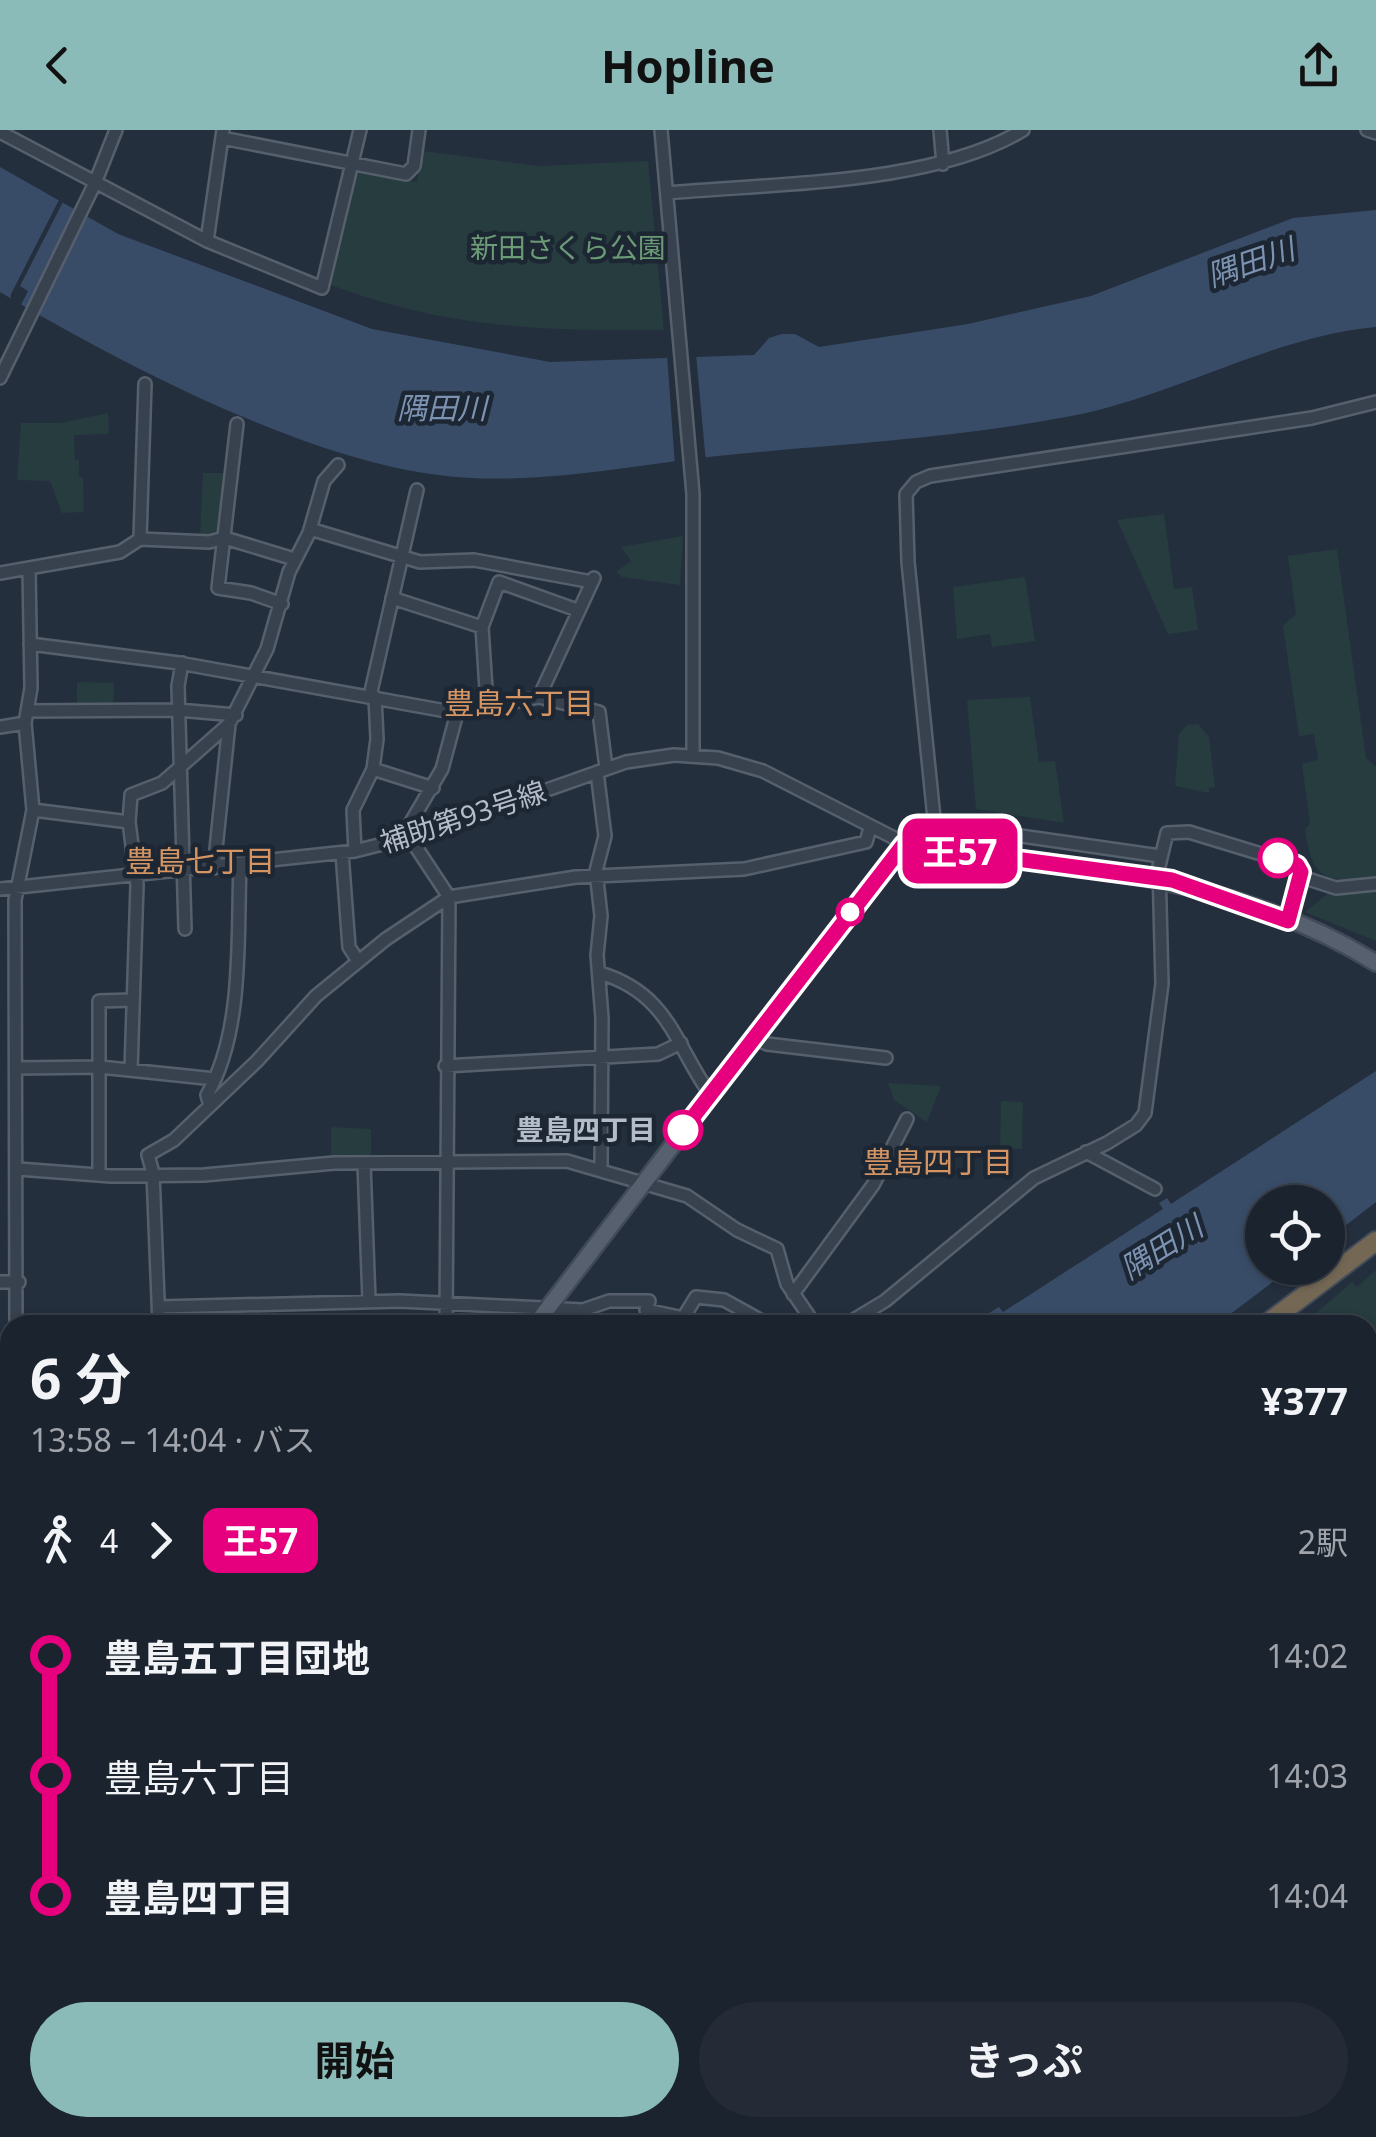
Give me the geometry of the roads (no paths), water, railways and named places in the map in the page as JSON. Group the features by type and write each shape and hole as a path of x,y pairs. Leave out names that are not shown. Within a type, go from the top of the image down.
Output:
{"highway":[{"path":"1281,1315 1376,1243"}],"main road":[{"path":"543,1315 904,844 1158,878 1209,890 1288,921 1376,963"}],"street":[{"path":"0,378 22,324 94,186 116,130"},
{"path":"0,132 94,186 207,241 322,288 360,130"},
{"path":"207,241 222,134 406,174 414,166 419,130"},
{"path":"661,130 692,482 692,755"},
{"path":"940,130 943,164"},
{"path":"667,192 943,164 989,150 1023,130"},
{"path":"1368,130 1376,133"},
{"path":"140,539 146,384"},
{"path":"1160,856 945,824 934,818 906,541 906,494 916,482 930,476 1312,418 1376,402"},
{"path":"237,424 218,588 251,593 282,604"},
{"path":"214,868 232,720 267,649 294,559 310,529 324,481 338,465"},
{"path":"358,960 349,947 353,810 373,769 372,696 378,644 416,490"},
{"path":"310,529 424,562 492,562 593,580 539,696"},
{"path":"0,573 29,570 88,554 120,552 140,539 221,539 294,559"},
{"path":"17,1315 17,887 33,810 26,717 29,570"},
{"path":"487,705 482,626 499,582 577,610"},
{"path":"392,598 482,626"},
{"path":"30,644 182,664 457,713 539,696 599,712 605,836 596,859 602,1057 600,1169"},
{"path":"182,664 178,710 185,929"},
{"path":"0,727 26,717 178,710 232,720"},
{"path":"446,1315 449,897 410,838 411,822 433,788 457,713"},
{"path":"132,1070 136,875 128,822 131,795 162,783 232,720"},
{"name":"補助第93号線","path":"0,889 349,852 410,838 602,770 652,757 692,755 763,772 904,844"},
{"path":"373,769 433,788"},
{"path":"33,810 128,822"},
{"path":"160,1315 148,1155 174,1140 358,960 449,897 598,876 744,869 866,842 870,828"},
{"path":"861,1315 885,1300 1034,1178 1136,1125 1148,1107 1151,1049 1162,984 1158,878 1168,833 1189,832 1293,863 1302,878 1336,888 1376,884"},
{"path":"209,1102 207,1096 215,1079 230,1015 240,865"},
{"path":"1288,921 1302,878"},
{"path":"600,973 640,988 681,1043 710,1094"},
{"path":"99,1175 98,1001 132,1000"},
{"path":"753,1038 767,1044 886,1058"},
{"path":"445,1066 658,1054 681,1043"},
{"path":"17,1068 100,1067 215,1079"},
{"path":"793,1294 873,1185 907,1119"},
{"path":"1086,1152 1156,1189"},
{"path":"18,1168 99,1175 204,1175 364,1163 543,1160 600,1169 687,1196 737,1230 777,1249 793,1294 808,1315"},
{"path":"364,1163 370,1302"},
{"path":"0,1282 19,1282"},
{"path":"685,1315 696,1297 724,1300 751,1315"},
{"path":"160,1307 370,1302 583,1310 609,1302 649,1301 646,1310 669,1315"}],"water":[{"name":"隅田川","path":"0,167 118,234 372,329 550,362 754,355 769,338 782,334 795,334 819,347 968,324 1091,296 1293,218 1376,210 1376,327 1298,342 1110,407 1027,424 543,477 438,475 329,449 213,404 155,377 0,292"},
{"name":"隅田川","path":"1376,1071 1376,1202 1345,1226 1345,1185 1245,1185 1245,1285 1269,1285 1229,1315 986,1315 999,1307 1003,1312 1163,1209 1159,1203 1167,1198 1171,1204"}],"place":[{"name":"豊島四丁目","path":"683,1130"}],"district":[{"name":"豊島六丁目","path":"519,704"},
{"name":"豊島七丁目","path":"200,862"},
{"name":"豊島四丁目","path":"938,1163"}],"park label":[{"name":"新田さくら公園","path":"568,248"}]}
